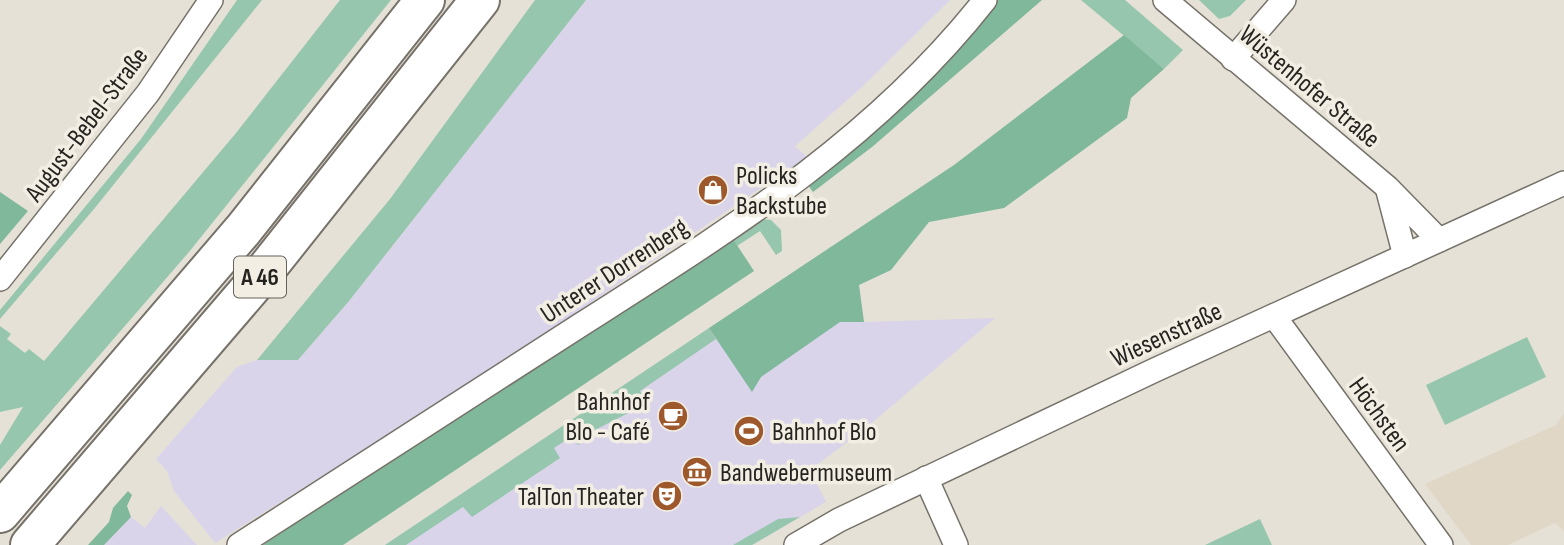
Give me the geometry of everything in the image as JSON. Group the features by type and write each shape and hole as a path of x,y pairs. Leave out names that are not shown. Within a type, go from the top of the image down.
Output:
{"highway":[{"name":"A 46","path":"0,513 243,230 425,0"},
{"name":"A 46","path":"30,545 260,277 480,0"}],"street":[{"name":"August-Bebel-Straße","path":"0,279 148,93 211,0"},
{"name":"Unterer Dorrenberg","path":"239,545 690,256 822,164 918,76 985,0"},
{"name":"Wüstenhofer Straße","path":"1166,0 1388,188 1439,240"},
{"path":"1233,59 1284,0"},
{"name":"Wiesenstraße","path":"796,545 926,478 1564,183"},
{"path":"1388,188 1405,256"},
{"name":"Höchsten","path":"1274,316 1441,545"},
{"path":"926,478 956,545"}],"shaded area":[{"path":"586,0 950,0 861,88 795,146 807,157 482,376 215,543 174,491 167,471 156,459 237,367 257,360 298,360 349,301"},
{"path":"891,207 891,270 859,285 864,322 995,318 866,428 810,470 826,502 752,545 385,545"},
{"path":"1564,413 1564,531 1555,523 1508,545 1471,545 1425,484 1556,425"},
{"path":"161,506 197,545 104,545 131,517 145,528"}],"green space":[{"path":"237,0 262,0 94,209 0,319 0,310 141,139"},
{"path":"340,0 391,0 189,252 0,470 0,445 23,407 0,412 0,326 11,334 7,339 25,353 29,349 44,361 236,133"},
{"path":"535,0 586,0 349,301 298,360 257,360 390,199"},
{"path":"996,0 1042,0 872,147 813,192 808,185"},
{"path":"1081,0 1125,0 1183,50 1164,69"},
{"path":"1199,0 1246,0 1230,16 1219,19"},
{"path":"1124,35 1164,69 1131,98 1127,118 1004,208 929,222 891,270 859,285 864,322 840,322 761,377 752,392 709,328 954,165"},
{"path":"0,192 28,211 0,244"},
{"path":"763,219 771,220 781,230 782,251 776,255 760,231 737,246 733,239"},
{"path":"733,239 754,271 343,545 263,545 449,421"},
{"path":"709,328 716,339 640,391 648,403 589,433 592,437 578,445 571,437 554,448 560,458 472,517 463,507 406,545 385,545"},
{"path":"1527,337 1546,377 1445,425 1426,385"},
{"path":"128,491 132,495 127,506 131,517 104,545 88,545 109,522 113,508"},
{"path":"800,517 752,545 733,545 778,519"},
{"path":"1260,519 1272,545 1205,545"}],"place":[{"name":"Policks Backstube","path":"713,190"},
{"name":"Bahnhof Blo - Café","path":"673,416"},
{"name":"Bahnhof Blo","path":"749,431"},
{"name":"Bandwebermuseum","path":"697,472"},
{"name":"TalTon Theater","path":"667,496"}]}
